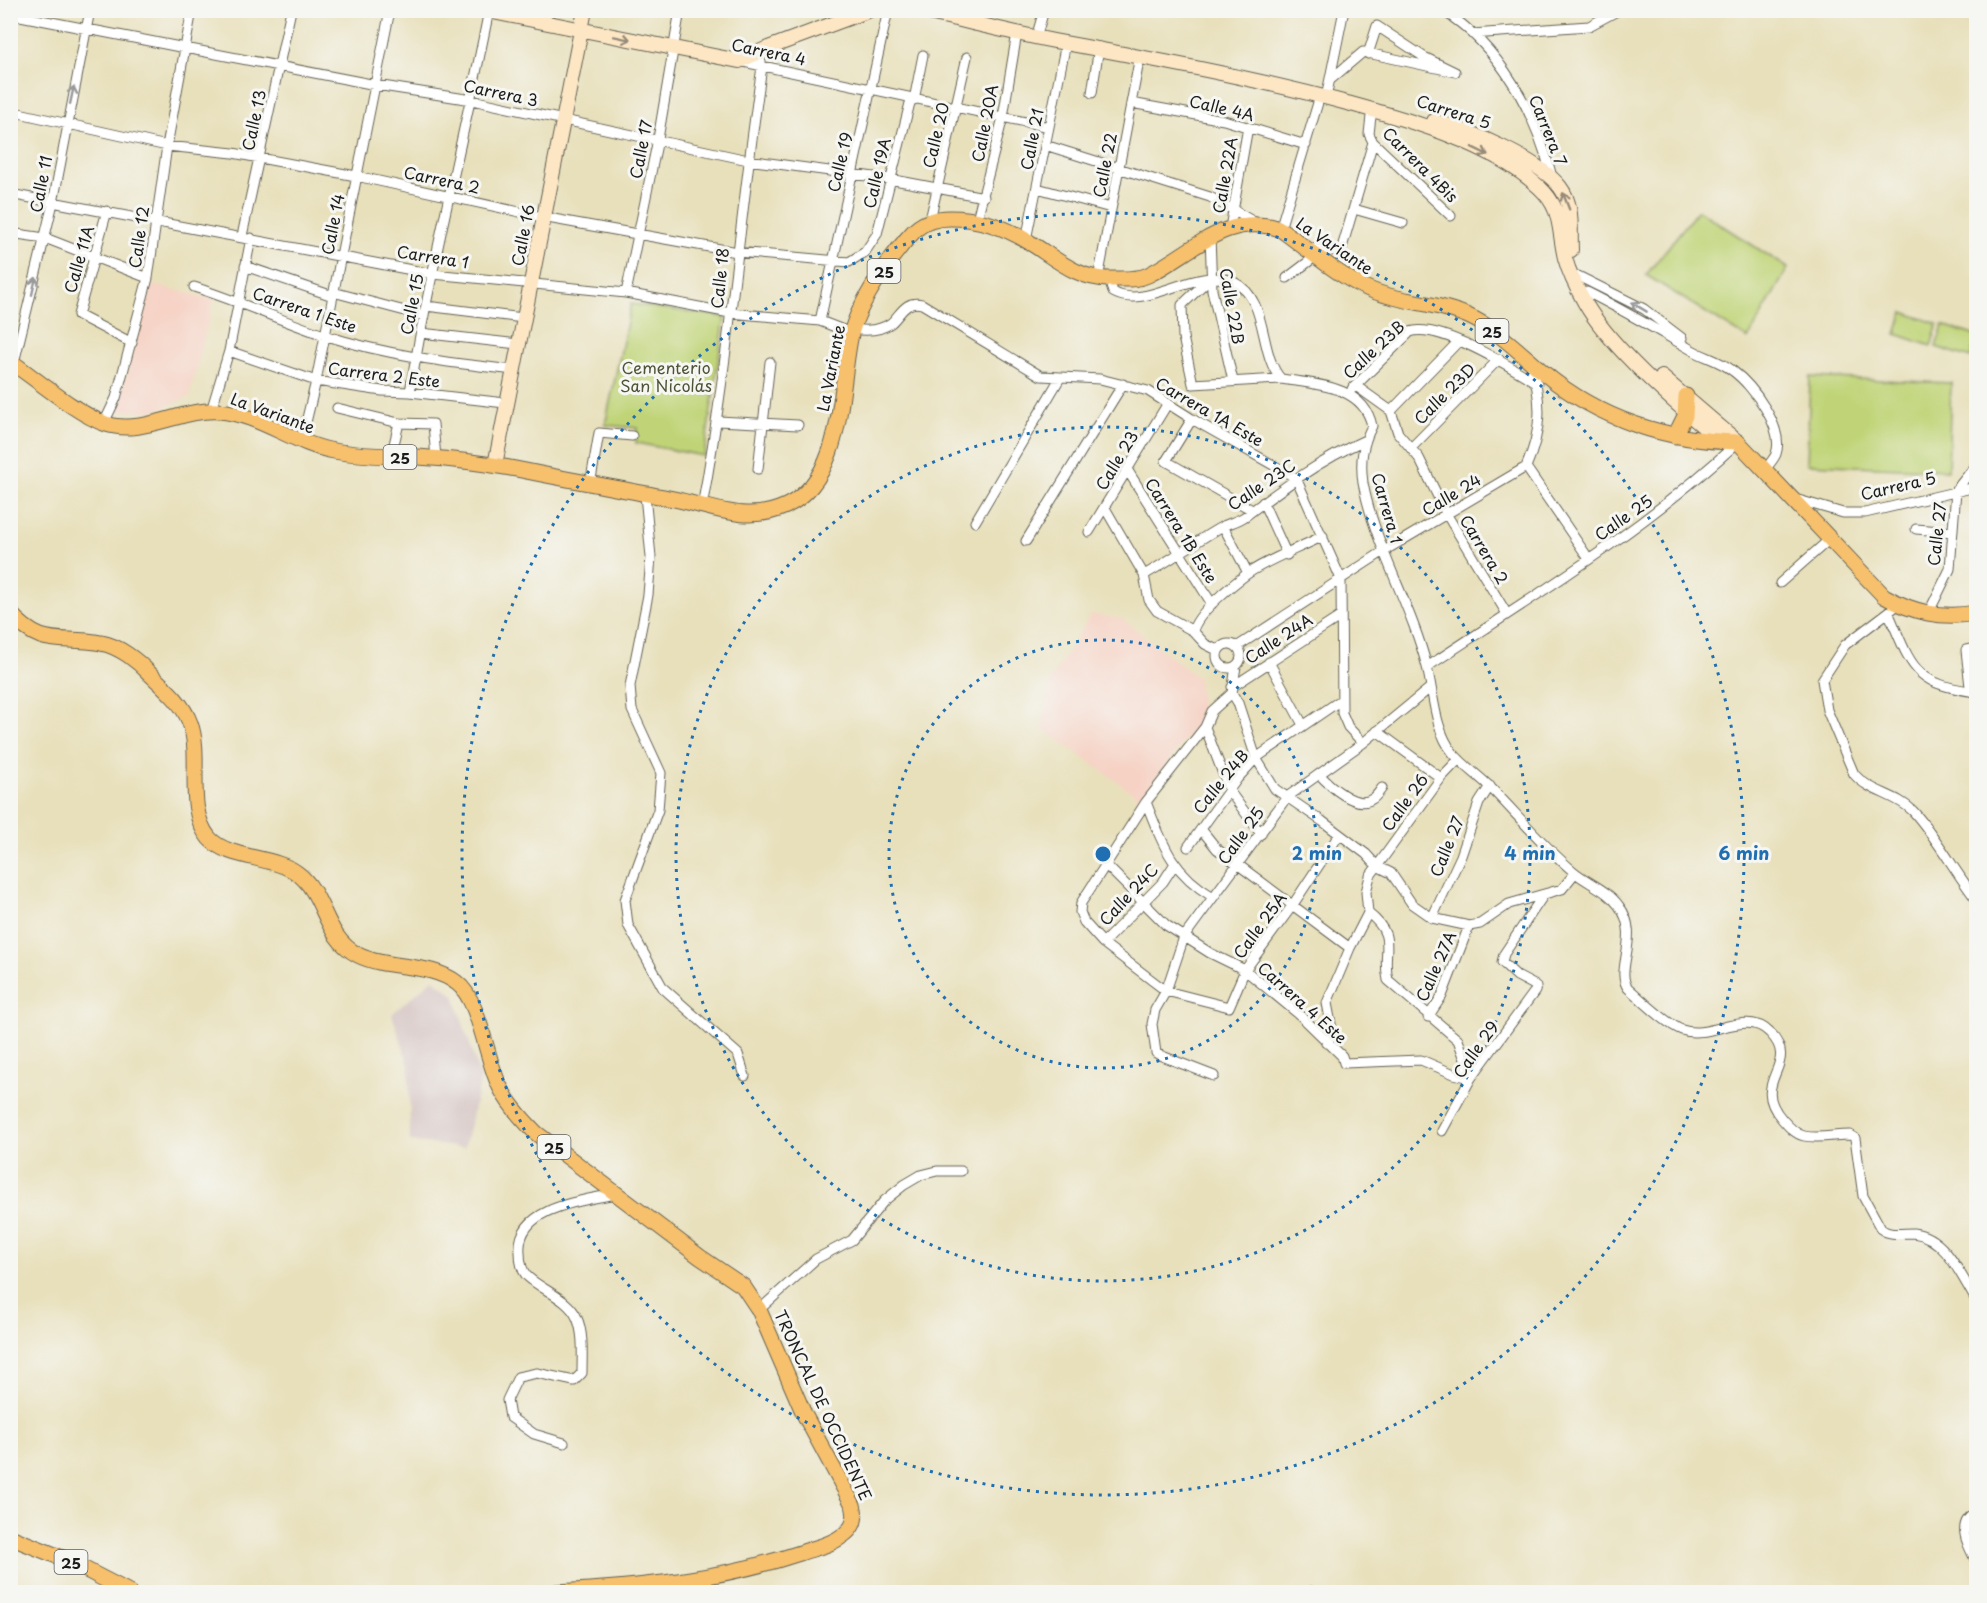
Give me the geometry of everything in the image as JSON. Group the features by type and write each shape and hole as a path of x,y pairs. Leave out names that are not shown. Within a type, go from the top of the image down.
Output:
{"main road":[{"name":"La Variante","path":"12,362 41,385 104,423 133,426 195,411 231,413 301,443 335,452 436,458 495,465 702,507 748,514 770,512 788,505 808,491 829,452 836,428 852,331 865,302 887,265 914,232 930,220 977,219 1026,240 1062,265 1103,279 1144,277 1210,236 1230,228 1260,225 1280,230 1354,283 1373,291 1469,316 1506,340 1561,386 1596,408 1635,425 1675,436 1738,442"},
{"path":"1675,436 1686,404"},
{"name":"Carrera 5","path":"1738,442 1788,493"},
{"path":"1788,493 1894,609 1948,616 1977,612"},
{"name":"TRONCAL DE OCCIDENTE","path":"10,613 32,633 61,642 109,645 148,671 176,700 190,722 195,749 197,803 200,820 209,838 222,847 297,873 312,889 334,934 350,950 371,961 438,973 459,984 470,999 491,1066 510,1104 536,1133 700,1257 743,1286 759,1310 804,1414 848,1493 856,1513 851,1528 835,1541 750,1569 620,1587 556,1593"},
{"name":"25","path":"10,1537 67,1560 129,1593"}],"street":[{"name":"Calle 11","path":"12,362 53,203 66,124 90,10"},
{"name":"Calle 12","path":"104,423 116,398 148,278 167,146 192,10"},
{"name":"Calle 13","path":"211,411 229,351 239,302 247,237 261,158 291,10"},
{"name":"Calle 14","path":"301,443 316,381 390,10"},
{"name":"Calle 16","path":"495,465 505,403 514,370 542,217 585,10"},
{"name":"Calle 17","path":"626,293 658,139 680,10"},
{"path":"739,61 870,10"},
{"name":"Calle 19","path":"820,321 888,10"},
{"name":"Carrera 5","path":"916,10 1066,43 1099,47 1326,90 1378,111 1442,132 1501,161 1538,186 1557,213 1561,223 1564,256 1585,303 1609,337 1686,404 1738,442"},
{"name":"Carrera 5","path":"946,10 1326,90 1455,127 1504,148 1560,188 1571,215 1571,254 1578,276 1598,313 1620,339 1722,442"},
{"path":"1038,31 1044,10"},
{"path":"1280,230 1306,145 1326,90 1344,10"},
{"name":"Carrera 7","path":"1442,10 1455,14 1495,59 1521,96 1544,148 1553,181"},
{"path":"1472,34 1589,26 1619,10"},
{"name":"Carrera 4","path":"487,11 872,88 912,99 1049,127"},
{"name":"Calle 15","path":"410,392 449,195 472,100 487,11"},
{"name":"Carrera 3","path":"10,14 375,85 472,100 748,160 851,173 984,197"},
{"path":"1326,90 1363,52 1368,54 1388,60 1455,72 1424,57 1377,26 1368,54"},
{"name":"Calle 20A","path":"977,219 1003,117 1017,33"},
{"name":"Calle 21","path":"1026,240 1066,43"},
{"path":"1092,93 1099,47"},
{"name":"Calle 18","path":"702,507 718,421 748,160 762,67 759,52"},
{"name":"Calle 19A","path":"865,252 877,234 889,179 923,55"},
{"name":"Calle 22","path":"1103,279 1111,208 1140,56"},
{"name":"Calle 20","path":"930,220 967,57"},
{"name":"Calle 4A","path":"1131,104 1248,127 1306,145"},
{"name":"Carrera 2","path":"10,111 167,146 261,158 449,195 542,217 737,252 849,262 865,252"},
{"path":"1287,278 1311,252 1341,251 1371,138 1371,116 1378,111"},
{"name":"Calle 22A","path":"1230,228 1248,127"},
{"name":"Carrera 4Bis","path":"1371,138 1451,216"},
{"path":"1045,145 1210,197 1260,225"},
{"path":"1036,188 1111,208"},
{"name":"Carrera 1","path":"10,194 53,203 107,210 433,274 626,293 730,313 820,321 852,331"},
{"path":"1354,209 1403,223"},
{"name":"Calle 11A","path":"107,210 78,315 132,343"},
{"path":"10,233 45,238 148,278"},
{"name":"Calle 22B","path":"1210,236 1211,278 1217,320 1233,381"},
{"path":"245,266 333,294 424,316"},
{"path":"1578,276 1644,309 1674,330 1702,356"},
{"path":"1103,279 1113,292 1125,297 1146,295 1211,278 1233,281 1247,292 1255,305 1274,368 1281,379"},
{"path":"1211,278 1182,305 1183,338 1193,384 1281,379 1352,390 1391,411 1459,341 1498,359 1537,383"},
{"name":"Carrera 1 Este","path":"194,287 324,335 416,358 514,370"},
{"path":"1587,292 1641,319 1702,356 1734,371 1757,394 1765,408 1776,439 1777,452 1766,469"},
{"name":"Carrera 1A Este","path":"852,331 882,328 892,322 903,308 916,303 1041,376 1086,378 1148,391 1192,419 1296,477"},
{"path":"426,306 523,318"},
{"name":"Calle 23B","path":"1352,390 1410,332 1419,328 1459,341"},
{"path":"421,333 518,344"},
{"name":"Carrera 2 Este","path":"229,351 316,381 382,391 505,403"},
{"name":"Calle 23D","path":"1411,448 1498,359"},
{"path":"1528,360 1537,383 1540,426 1535,447 1526,467 1589,559"},
{"path":"758,469 770,362"},
{"path":"975,522 1059,378"},
{"path":"1026,541 1123,384"},
{"name":"Carrera 1","path":"1352,390 1370,418 1372,426 1365,440 1361,464 1364,484 1384,551 1427,667 1430,688 1445,741 1459,759"},
{"name":"Calle 23","path":"1089,532 1168,403"},
{"path":"337,408 399,423 433,424 436,458"},
{"name":"Carrera 2","path":"1391,411 1398,433 1411,448 1434,486 1447,515 1507,614"},
{"path":"1192,419 1166,461 1252,510"},
{"path":"718,421 798,425"},
{"path":"391,457 399,423"},
{"path":"590,485 599,433 632,436"},
{"name":"Calle 23C","path":"1144,575 1180,555 1223,526 1242,518 1296,477 1335,454 1365,440"},
{"name":"Calle 25","path":"1427,667 1649,519 1700,478 1738,442"},
{"path":"1956,490 1977,465"},
{"name":"Calle 24","path":"1238,646 1384,551 1526,467"},
{"name":"Carrera 1B Este","path":"1128,471 1212,604"},
{"path":"1296,477 1341,579 1342,713 1348,727 1363,743"},
{"name":"Carrera 5","path":"1788,493 1843,513 1865,513 1956,490 1977,487"},
{"name":"Calle 27","path":"1928,614 1950,569 1956,490"},
{"path":"645,495 651,557 648,595 630,686 632,710 662,773 658,810 625,900 628,925 663,988 738,1054 745,1076"},
{"path":"1263,502 1287,555"},
{"path":"1105,508 1144,575 1149,600 1157,611 1193,631 1205,644 1217,650"},
{"path":"1223,526 1248,573"},
{"path":"1916,529 1953,532"},
{"path":"1193,631 1195,625 1212,604 1248,573 1323,536"},
{"path":"1780,584 1831,538"},
{"path":"1977,648 1966,650 1974,688 1930,682 1920,675 1908,659 1894,609 1845,645 1836,655 1822,680 1824,698 1854,774 1866,784 1893,796 1912,811 1977,899"},
{"name":"Calle 24A","path":"1103,943 1084,922 1080,912 1081,903 1146,802 1205,727 1212,711 1232,690 1269,662 1341,616"},
{"path":"1217,650 1231,643 1238,646 1241,653 1232,690 1256,758 1275,789 1366,854 1377,866 1391,873 1412,904 1432,918 1469,927 1480,924 1509,904 1562,890 1575,873"},
{"path":"1217,650 1219,663 1229,668 1236,666"},
{"path":"1269,662 1304,725"},
{"name":"Calle 25","path":"1214,1076 1156,1053 1152,1024 1184,937 1287,797 1363,743 1430,688"},
{"name":"Calle 24B","path":"1188,847 1230,792 1237,779 1256,758 1341,700"},
{"path":"1205,727 1230,792 1261,834"},
{"path":"1377,731 1441,778"},
{"path":"1459,759 1490,786 1536,838 1575,873 1618,904 1626,917 1630,936 1624,980 1628,988 1684,1031 1707,1031 1747,1023 1762,1026 1771,1033 1782,1052 1781,1061 1770,1086 1771,1105 1791,1129 1804,1136 1850,1135 1855,1138 1860,1186 1868,1208 1881,1229 1885,1233 1915,1233 1932,1238 1940,1245 1977,1300"},
{"name":"Calle 26","path":"1377,866 1441,778 1459,759"},
{"path":"1319,774 1334,791 1362,802 1371,800 1382,788"},
{"name":"Calle 27","path":"1432,918 1461,856 1479,803 1490,786"},
{"path":"1146,802 1162,843 1174,865 1192,885 1213,897"},
{"path":"1201,829 1217,849 1350,948"},
{"name":"Calle 25A","path":"1166,991 1229,1007 1245,970 1340,835"},
{"name":"Carrera 4 Este","path":"1106,865 1143,903 1184,937 1245,970 1301,1016 1326,1043 1342,1056 1344,1063 1421,1060 1469,1077"},
{"name":"Calle 24C","path":"1103,943 1143,903 1174,865"},
{"path":"1326,1043 1333,1034 1327,1003 1350,948 1368,913 1366,891 1377,866"},
{"name":"Calle 29","path":"1442,1131 1469,1077 1536,986 1517,976 1502,962 1504,954 1543,896"},
{"path":"1368,913 1376,920 1388,941 1388,980 1428,1017 1458,1040 1469,1077"},
{"name":"Calle 27A","path":"1428,1017 1442,996 1469,927"},
{"path":"1103,943 1166,991"},
{"path":"759,1310 816,1259 852,1240 884,1201 904,1185 921,1175 937,1171 961,1171"},
{"path":"564,1443 534,1434 510,1417 507,1401 518,1377 537,1373 574,1381 582,1373 581,1331 576,1316 563,1302 525,1276 519,1247 525,1229 539,1214 616,1194"},
{"path":"1977,1513 1969,1517 1964,1526 1965,1534 1977,1561"}],"shaded area":[{"path":"152,285 214,299 189,397 154,411 116,411"},
{"path":"1091,614 1122,619 1198,678 1202,718 1140,798 1042,728 1049,682"},
{"path":"433,979 454,995 481,1079 464,1148 410,1141 409,1065 392,1014"}],"green space":[{"path":"1698,210 1788,268 1748,339 1646,275"},
{"name":"Cementerio San Nicolás","path":"631,304 725,317 704,456 636,443 637,428 605,425"},
{"path":"1903,312 1938,324 1931,346 1896,334"},
{"path":"1943,325 1976,336 1971,358 1936,347"},
{"path":"1810,377 1951,383 1948,470 1807,464"}]}
